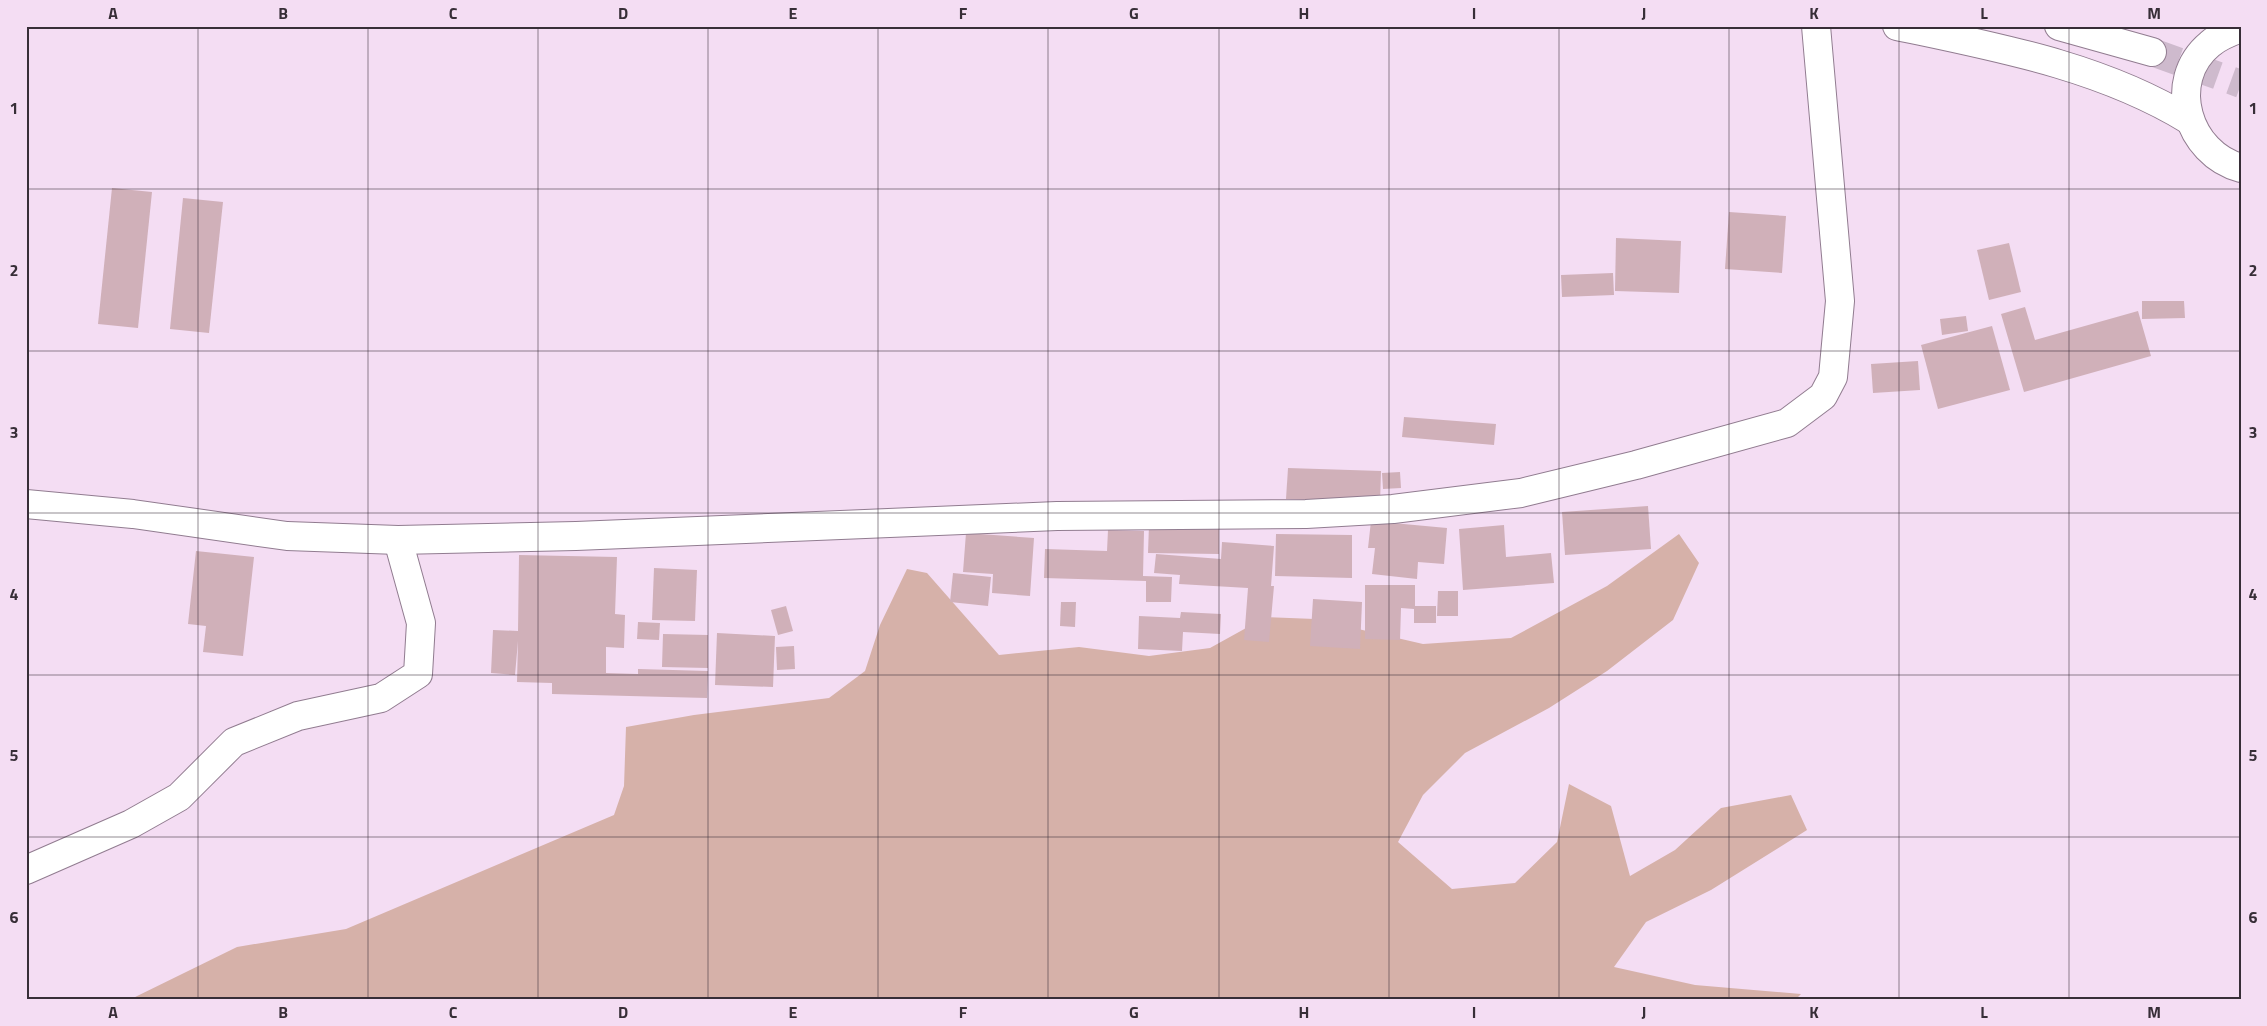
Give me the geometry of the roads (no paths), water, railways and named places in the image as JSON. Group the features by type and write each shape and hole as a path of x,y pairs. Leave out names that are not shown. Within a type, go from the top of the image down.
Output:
{"main road":[{"path":"26,504 133,514 287,536 398,540 576,536 1057,516 1306,514 1393,509 1521,493 1636,465 1787,423 1823,396 1833,377 1840,301 1816,26"},
{"path":"1897,26 1991,46 2091,74 2144,95 2188,120"},
{"path":"2059,26 2152,52"},
{"path":"2198,26 2234,31"},
{"path":"2234,31 2209,44 2196,60 2188,79 2185,99 2188,120 2198,138 2212,154 2230,165 2241,168"},
{"path":"26,870 130,824 179,797 234,742 298,716 381,698 418,674 422,623 398,540"}],"tunnel":[{"path":"2152,52 2241,84"}]}
